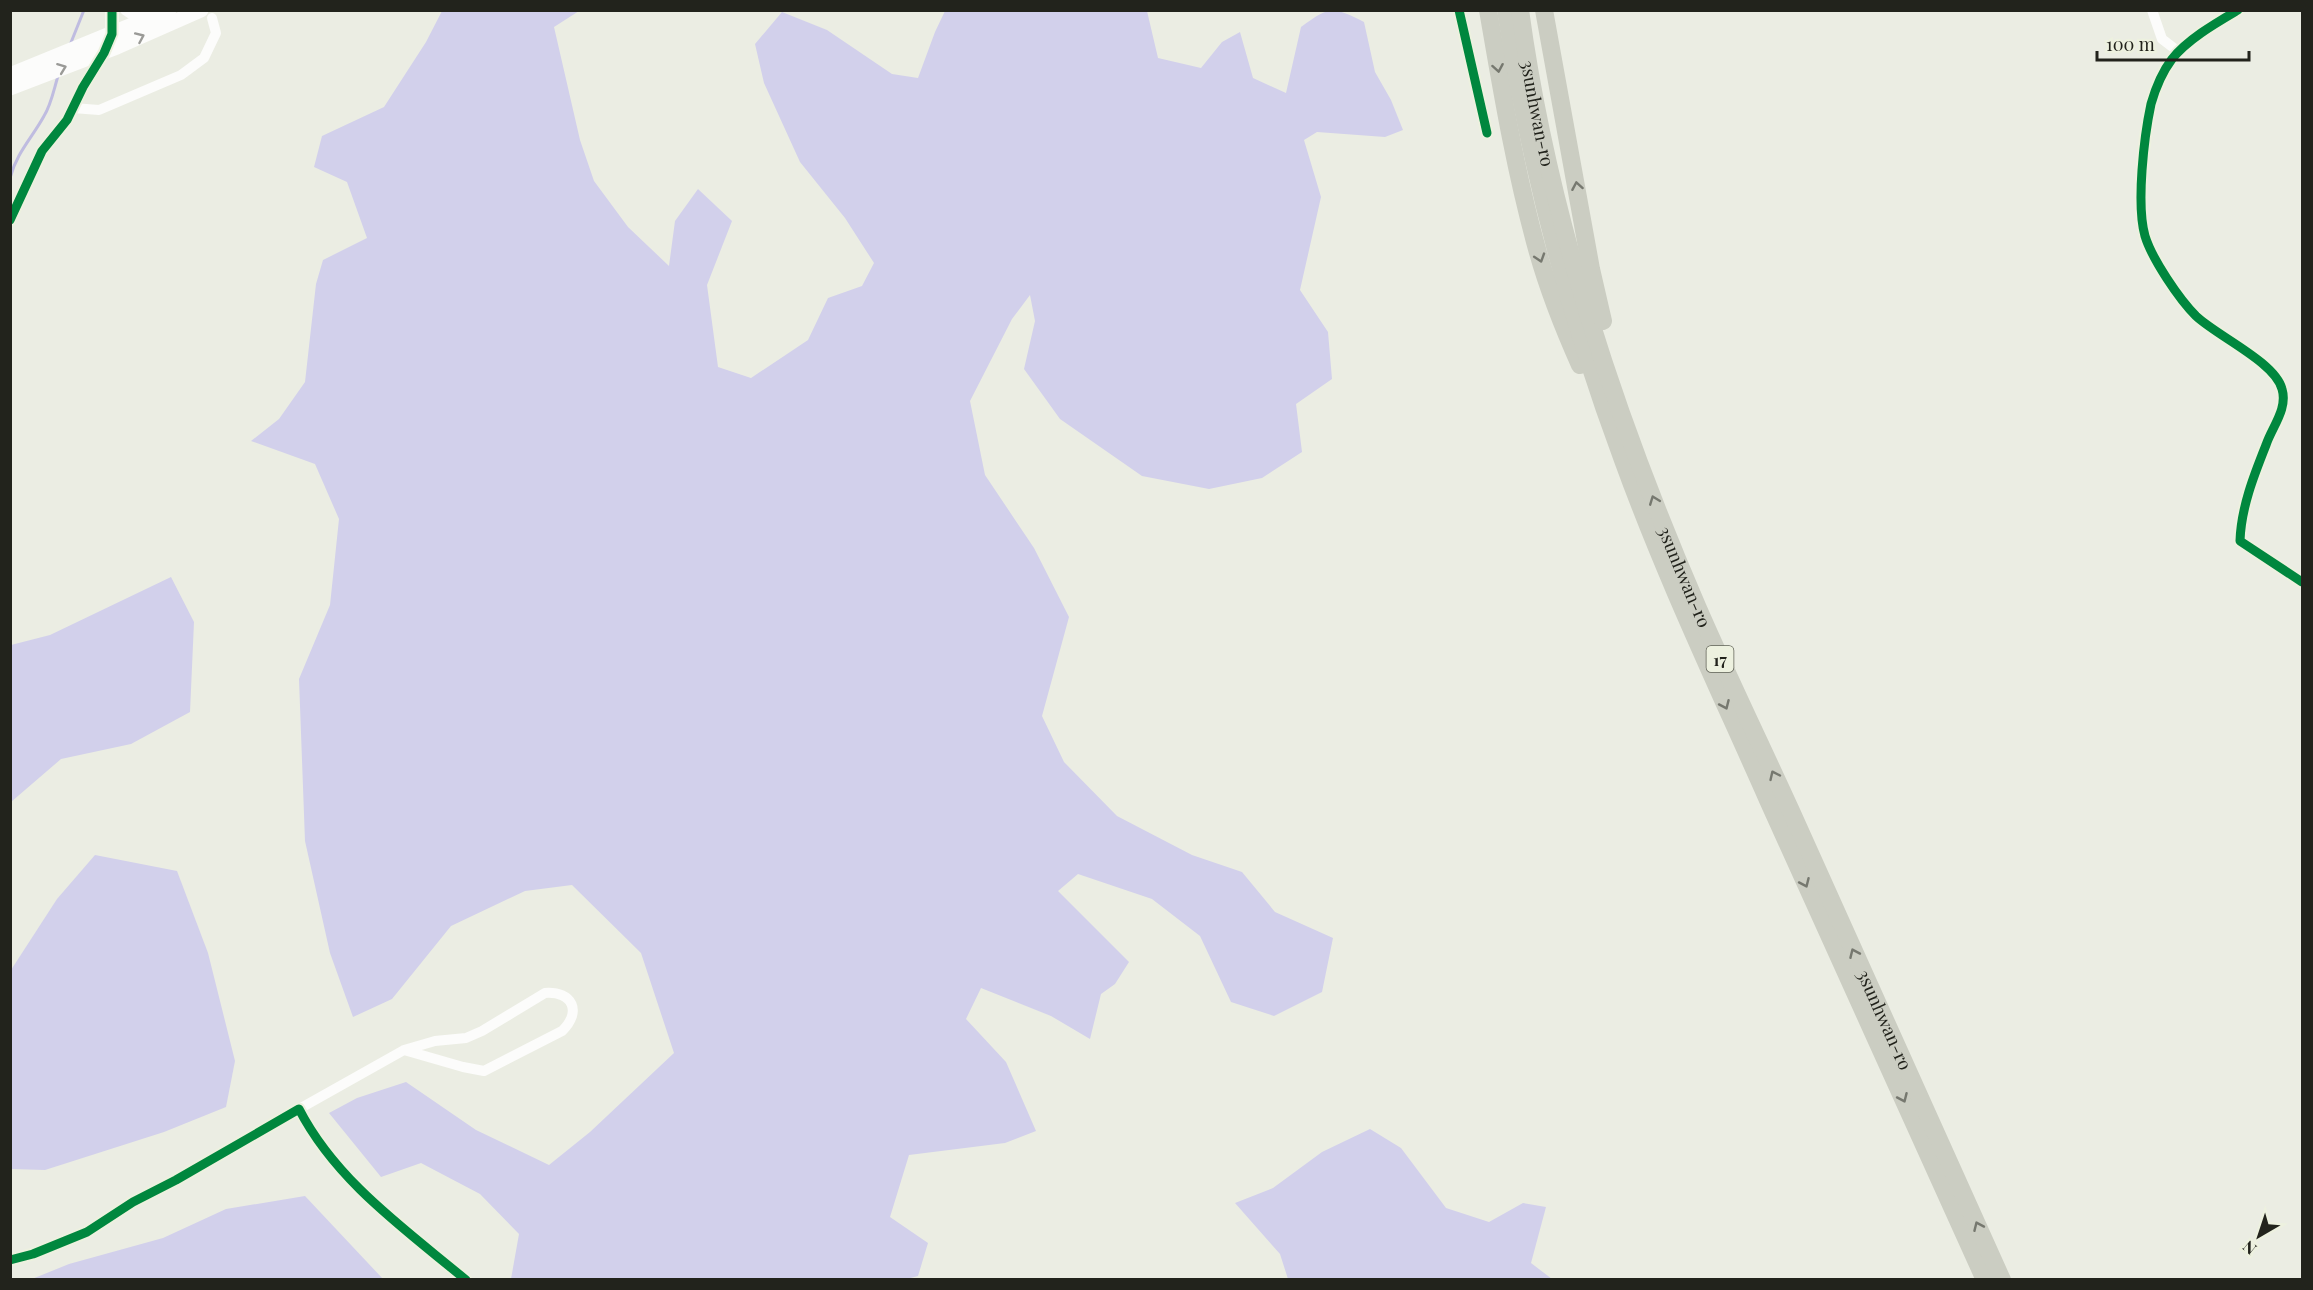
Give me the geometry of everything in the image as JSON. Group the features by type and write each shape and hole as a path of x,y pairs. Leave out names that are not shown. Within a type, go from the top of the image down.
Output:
{"highway":[{"name":"3sunhwan-ro","path":"1506,10 1526,124 1559,261 1600,397 1645,518 1726,705 1985,1280"},
{"name":"3sunhwan-ro","path":"1520,10 1551,177 1567,239 1588,312 1642,468 1714,645 2002,1280"},
{"path":"1544,10 1598,301 1642,468"},
{"path":"1550,36 1560,10"},
{"path":"1488,11 1507,123 1537,251 1567,336 1645,518"}],"main road":[{"path":"10,88 86,59 112,34 166,12"},
{"path":"10,75 59,55 100,46 207,14"}],"street":[{"path":"112,10 112,34"},
{"path":"126,10 134,16 166,12"},
{"path":"1458,10 1487,133"},
{"path":"2152,10 2162,39 2179,52"},
{"path":"2238,10 2189,42 2171,60 2160,80 2152,103 2141,208 2145,236 2159,266 2196,316 2267,367 2282,390 2281,413 2267,443 2248,498 2241,524 2240,541 2302,582"},
{"path":"73,108 99,110 181,75 204,58 216,33 207,14"},
{"path":"10,220 42,151 67,120 100,46"},
{"path":"10,1260 33,1254 87,1232 133,1202 404,1050 435,1041 466,1038 482,1031 545,993 556,992 568,999 574,1009 572,1022 562,1032 484,1071 464,1068 404,1050"},
{"path":"299,1109 319,1141 349,1179 372,1202 466,1280"}],"shaded area":[{"path":"442,11 579,11 554,27 580,140 594,181 628,227 669,266 675,221 698,189 732,221 707,285 718,367 751,378 808,340 828,298 862,286 874,263 845,218 800,162 764,83 755,44 782,12 827,30 892,74 918,78 945,11 1147,11 1158,58 1201,68 1222,42 1240,32 1253,78 1286,93 1301,27 1319,15 1331,11 1345,13 1364,22 1375,72 1391,100 1403,130 1385,137 1317,132 1304,140 1321,197 1300,290 1328,332 1332,379 1296,404 1302,452 1262,478 1209,489 1142,476 1060,419 1024,369 1035,321 1030,295 1012,319 970,401 985,475 1034,548 1069,617 1042,716 1064,762 1117,816 1192,855 1242,872 1275,912 1333,938 1322,992 1274,1016 1231,1002 1200,936 1152,899 1078,874 1058,891 1129,962 1115,984 1101,994 1090,1039 1051,1016 981,988 966,1019 1006,1062 1036,1131 1005,1143 909,1155 890,1217 928,1243 918,1276 903,1280 511,1279 519,1234 480,1194 421,1163 381,1177 329,1113 357,1098 406,1082 476,1130 549,1165 590,1132 674,1053 641,953 572,885 525,891 451,926 392,999 353,1017 330,953 305,841 299,679 330,605 339,519 315,464 251,441 279,419 305,382 316,284 323,260 367,238 347,182 314,167 322,136 384,107 426,42"},
{"path":"171,577 194,622 190,712 131,744 61,759 11,802 11,645 50,635"},
{"path":"95,855 177,871 208,953 235,1061 226,1107 164,1132 45,1170 11,1169 11,970 57,899"},
{"path":"1370,1129 1401,1148 1446,1208 1489,1222 1523,1203 1546,1207 1531,1263 1552,1279 1288,1279 1280,1254 1235,1203 1273,1188 1322,1152"},
{"path":"305,1196 383,1279 32,1279 69,1264 163,1238 226,1209"}],"waterway":[{"path":"70,45 84,10"},
{"path":"10,178 21,153 46,112 58,76"}],"cycle path":[{"path":"10,220 42,151 67,120 83,87 104,53 112,34 112,10"},
{"path":"1459,10 1487,133"},
{"path":"2238,10 2186,45 2165,69 2151,104 2146,134 2141,189 2142,222 2145,236 2154,256 2189,309 2205,324 2269,369 2282,389 2283,404 2249,492 2240,541 2302,582"},
{"path":"10,1260 33,1254 87,1232 133,1202 176,1180 299,1109 314,1135 352,1181 396,1222 466,1280"}]}
